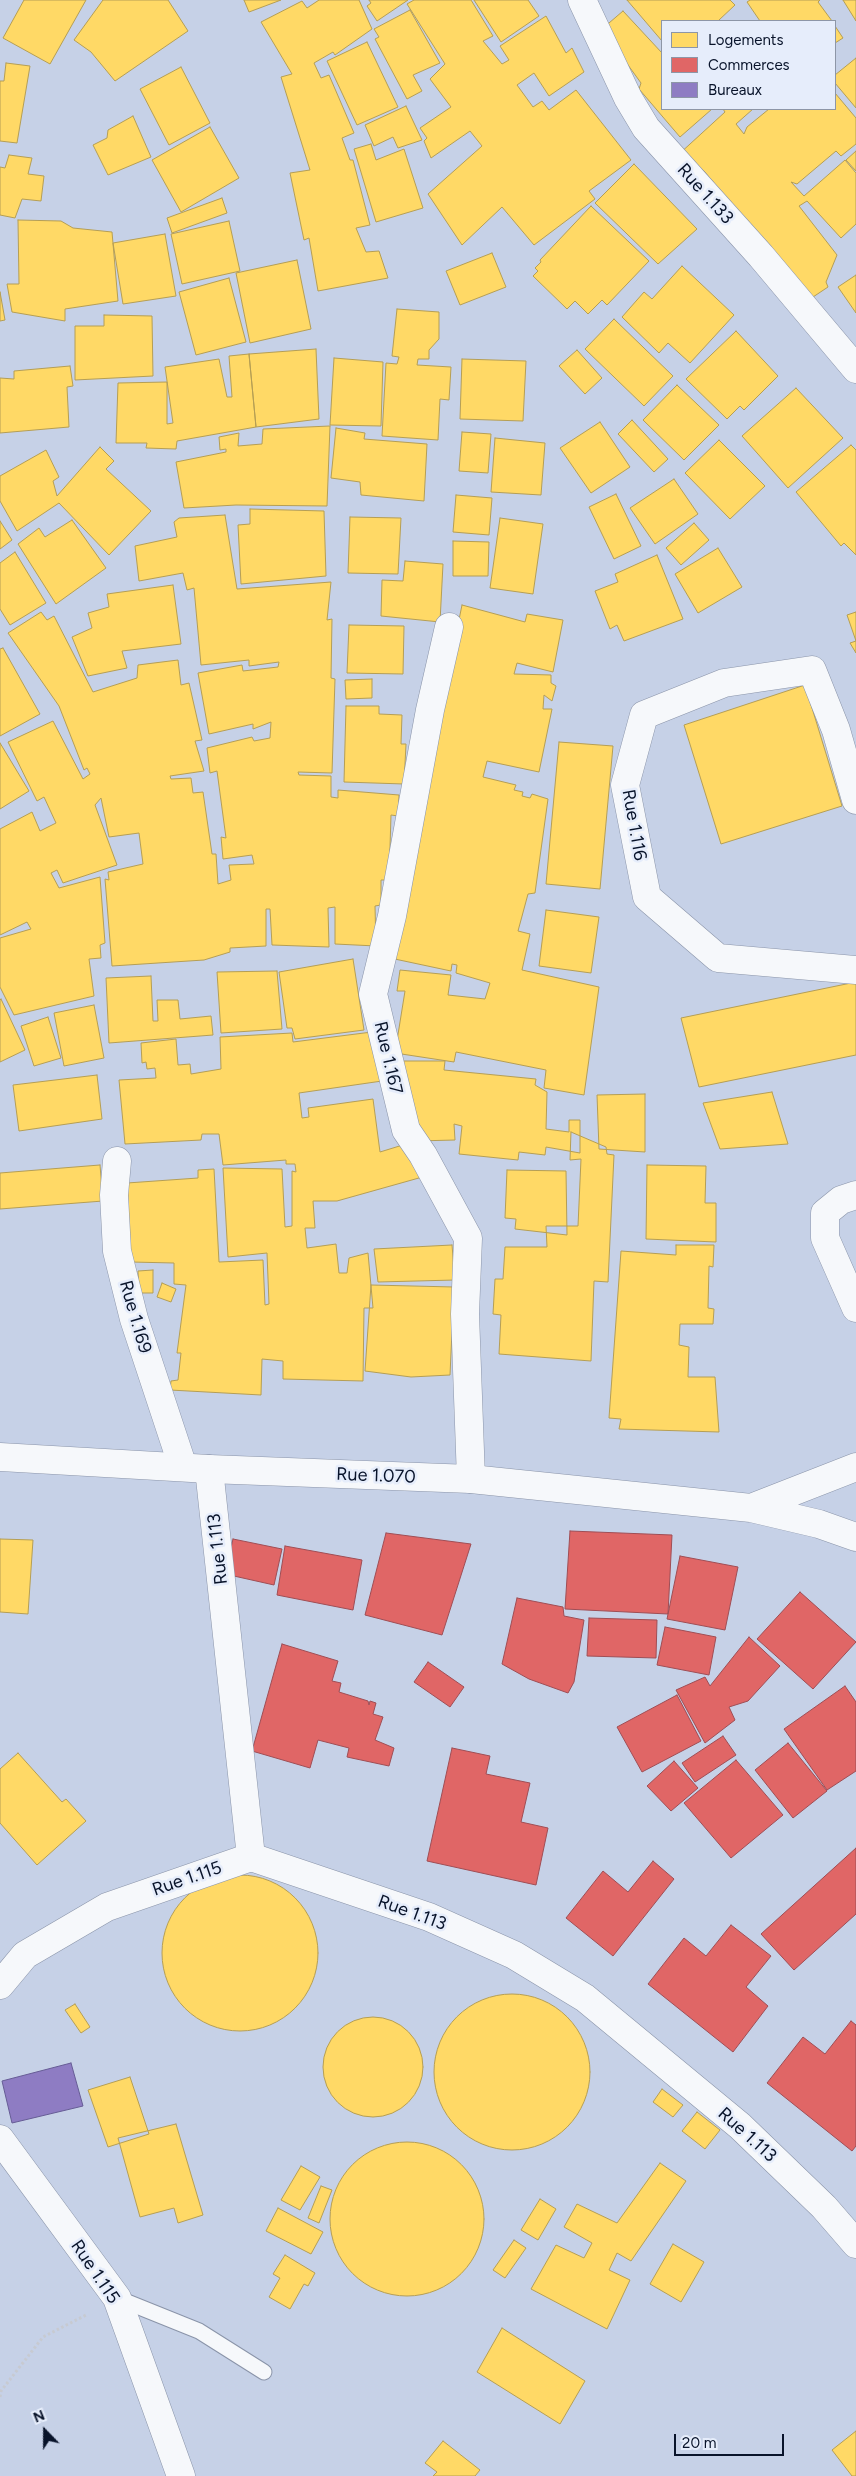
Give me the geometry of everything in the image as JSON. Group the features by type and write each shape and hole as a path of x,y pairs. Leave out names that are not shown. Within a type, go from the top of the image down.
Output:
{"street":[{"name":"Rue 1.133","path":"582,0 628,98 646,128 761,256 856,369"},
{"name":"Rue 1.167","path":"449,627 422,748 392,916 374,994 406,1130 423,1155 468,1238 465,1314 471,1479"},
{"name":"Rue 1.116","path":"856,800 836,730 812,670 724,683 644,715 625,785 647,897 718,958 856,970"},
{"name":"Rue 1.169","path":"117,1161 114,1195 117,1251 134,1320 183,1467"},
{"path":"856,1195 841,1200 825,1213 825,1238 856,1308"},
{"name":"Rue 1.070","path":"0,1457 209,1469 471,1479 752,1508 819,1524 856,1537"},
{"path":"752,1508 856,1467"},
{"name":"Rue 1.113","path":"209,1469 251,1857 429,1917 514,1955 585,1998 740,2126 824,2207 856,2244"},
{"name":"Rue 1.115","path":"0,1985 25,1956 107,1906 251,1857"},
{"name":"Rue 1.115","path":"0,2139 117,2298 181,2476"}],"lane":[{"path":"117,2298 199,2331 264,2372"}],"path":[{"path":"0,2397 43,2337 117,2298"}],"building: Logements":[{"path":"24,0 86,0 50,64 3,38"},
{"path":"103,0 168,0 188,31 115,81 91,52 74,40"},
{"path":"244,0 281,0 249,12"},
{"path":"319,0 359,0 372,29 335,55 333,52 314,63 321,78 329,75 354,133 342,138 350,160 353,160 370,225 356,228 366,252 379,251 388,278 318,291 309,238 304,240 290,173 310,170 281,77 292,74 261,22 302,1 307,8"},
{"path":"369,0 408,0 377,21 367,6 371,3"},
{"path":"414,0 471,0 493,36 483,41 502,64 509,60 500,46 546,16 566,53 572,48 584,72 549,96 534,73 517,85 533,107 542,101 549,110 576,90 631,160 589,191 595,199 534,245 502,207 462,245 428,194 482,146 470,131 431,158 424,141 427,138 420,128 451,107 430,79 445,64 407,4"},
{"path":"474,0 528,0 539,16 501,42"},
{"path":"627,0 730,0 735,5 719,20 661,20 661,40"},
{"path":"750,0 820,0 818,2 831,20 759,20 747,2"},
{"path":"843,0 856,0 856,21"},
{"path":"410,10 440,63 413,75 422,91 407,99 375,39 379,37 374,29"},
{"path":"623,11 661,52 661,110 711,110 680,137 639,89 641,83 602,29"},
{"path":"836,28 843,38 836,42"},
{"path":"367,42 398,107 357,125 327,61"},
{"path":"856,58 856,108 836,84 836,74"},
{"path":"6,63 30,66 17,143 0,141 0,81 4,81"},
{"path":"181,67 210,123 169,145 140,89"},
{"path":"836,94 856,118 856,144 841,156 836,151 797,184 791,182 804,196 845,160 856,173 856,224 841,238 807,201 799,206 837,255 826,282 828,287 810,299 704,171 678,155 725,112 724,110 752,110 736,124 744,134 747,127 768,110 836,110"},
{"path":"406,106 422,140 398,148 393,137 374,146 365,125"},
{"path":"133,116 151,157 108,175 93,145 107,138 108,130"},
{"path":"210,127 239,178 181,212 152,160"},
{"path":"371,144 376,160 404,149 423,208 376,222 354,149"},
{"path":"856,151 856,171 846,160"},
{"path":"9,155 32,158 28,174 44,176 41,201 22,199 15,218 0,215 0,167 5,168"},
{"path":"634,164 697,229 658,264 595,203"},
{"path":"222,198 227,213 172,233 167,218"},
{"path":"591,206 649,261 607,305 602,300 588,314 575,301 567,309 533,276 538,271 535,268 541,262 540,260"},
{"path":"18,220 61,221 73,228 112,232 118,301 65,309 65,321 12,312 7,284 19,284"},
{"path":"229,221 240,271 182,284 171,234"},
{"path":"165,234 176,296 123,304 113,243"},
{"path":"492,253 506,287 460,305 446,271"},
{"path":"297,260 311,329 250,343 236,273"},
{"path":"682,266 734,315 690,363 668,343 659,353 622,317 644,292 652,299"},
{"path":"856,275 856,313 838,287"},
{"path":"229,278 246,342 196,355 179,292"},
{"path":"0,292 5,320 0,321"},
{"path":"397,309 439,312 439,339 429,350 429,359 418,359 417,365 451,367 449,400 440,399 438,440 382,436 386,363 397,364 399,357 392,356"},
{"path":"104,315 152,316 153,376 75,380 75,326 104,326"},
{"path":"614,319 673,376 644,406 585,349"},
{"path":"736,331 778,376 744,410 740,406 727,419 686,379"},
{"path":"316,349 319,419 256,427 249,354"},
{"path":"577,350 602,378 585,394 559,366"},
{"path":"249,354 256,427 177,441 176,449 146,448 147,443 116,443 118,383 167,382 167,424 173,423 165,367 219,359 227,397 232,397 229,356"},
{"path":"334,358 383,362 381,426 330,425"},
{"path":"462,359 526,361 523,421 460,419"},
{"path":"70,366 73,386 67,387 69,427 0,433 0,378 14,379 14,371"},
{"path":"677,385 719,425 684,460 643,420"},
{"path":"796,388 843,438 788,488 742,436"},
{"path":"632,420 668,459 654,472 618,434"},
{"path":"600,422 630,467 591,493 560,448"},
{"path":"330,426 327,506 236,505 184,508 176,462 226,452 226,449 220,450 219,437 239,433 238,446 262,444 263,429"},
{"path":"336,428 365,433 364,439 427,444 424,501 361,495 360,482 331,478"},
{"path":"462,432 491,434 488,473 459,471"},
{"path":"495,438 545,443 541,495 491,492"},
{"path":"719,440 765,486 730,519 685,473"},
{"path":"851,445 856,450 856,555 844,543 841,546 796,492"},
{"path":"100,447 114,461 106,469 151,511 109,555 59,503 17,531 0,501 0,476 46,450 59,477 53,481 57,496"},
{"path":"674,479 698,514 655,544 630,508"},
{"path":"616,494 641,546 614,559 589,507"},
{"path":"456,495 492,498 489,535 453,532"},
{"path":"250,509 324,511 326,576 241,584 238,525 250,524"},
{"path":"225,515 237,589 331,582 327,620 332,619 331,678 335,679 332,773 298,772 299,775 331,776 331,797 338,798 338,790 399,795 398,816 391,815 389,880 381,880 381,905 375,906 376,946 335,944 335,907 328,908 329,947 272,945 270,909 266,909 266,946 230,948 230,952 204,960 112,966 105,879 109,880 108,872 143,864 139,833 109,837 101,798 95,805 117,865 63,883 57,870 51,873 59,888 100,877 105,943 100,945 101,958 89,959 94,996 14,1015 0,987 0,938 31,929 27,922 0,935 0,829 32,812 40,831 56,823 44,797 37,801 8,742 53,721 83,779 90,774 87,768 84,770 59,706 8,633 41,612 47,620 54,616 93,692 137,678 138,665 178,660 181,685 189,683 202,740 195,741 204,771 170,776 171,779 191,778 193,793 203,792 212,854 216,854 218,884 231,880 229,865 254,864 252,855 223,859 221,837 226,838 217,771 210,773 207,748 252,737 254,741 270,738 271,722 253,729 253,724 209,734 198,673 242,665 243,671 278,667 279,662 249,666 249,660 201,665 194,588 187,590 183,573 139,581 135,546 177,537 174,522 179,518"},
{"path":"350,517 401,518 398,574 348,573"},
{"path":"500,518 543,524 533,594 490,588"},
{"path":"72,520 106,568 56,604 18,544 39,528 45,537"},
{"path":"0,521 12,540 0,549"},
{"path":"694,523 709,540 681,565 666,548"},
{"path":"453,541 489,542 488,576 453,576"},
{"path":"718,548 742,587 698,613 675,574"},
{"path":"15,552 46,603 10,625 0,609 0,563"},
{"path":"657,555 683,619 624,641 617,625 610,629 595,591 618,582 615,574"},
{"path":"405,561 443,564 440,622 381,616 382,580 403,581"},
{"path":"173,585 181,644 122,651 127,668 88,676 72,637 92,628 88,613 109,607 107,594"},
{"path":"462,605 525,622 527,614 563,620 553,672 517,663 514,674 551,675 551,683 556,686 552,701 544,695 543,709 552,709 539,772 487,761 483,777 516,785 514,790 523,792 522,796 530,798 532,794 548,799 535,893 528,894 518,931 530,934 522,970 599,987 584,1095 544,1088 546,1070 456,1052 454,1062 395,1053 405,991 397,991 400,970 451,975 448,995 485,999 490,983 456,973 457,965 452,964 451,971 390,958"},
{"path":"856,612 856,641 847,615"},
{"path":"349,625 404,626 403,674 347,673"},
{"path":"856,641 856,653 850,643"},
{"path":"3,648 40,714 0,736 0,649"},
{"path":"372,679 372,698 346,699 345,680"},
{"path":"805,685 842,806 721,844 684,725"},
{"path":"346,706 379,706 379,714 402,715 401,744 406,744 404,784 344,782"},
{"path":"559,742 613,746 600,889 546,884"},
{"path":"0,743 29,791 0,809"},
{"path":"546,910 599,917 591,973 539,966"},
{"path":"353,959 364,1030 295,1039 292,1028 287,1028 279,972"},
{"path":"277,971 282,1029 221,1033 217,972"},
{"path":"151,976 153,1021 158,1021 157,1000 178,1000 180,1019 211,1016 213,1035 109,1043 106,978"},
{"path":"856,982 856,1055 699,1087 681,1018"},
{"path":"0,1000 25,1050 0,1062"},
{"path":"94,1005 104,1058 64,1066 54,1013"},
{"path":"48,1017 61,1058 34,1066 21,1026"},
{"path":"372,1032 382,1081 299,1093 302,1118 309,1117 308,1108 373,1099 380,1152 406,1144 426,1176 337,1201 313,1201 315,1228 305,1228 307,1248 336,1244 339,1273 347,1273 349,1258 368,1253 373,1308 364,1308 363,1381 283,1379 283,1361 262,1359 261,1395 170,1390 171,1381 178,1380 181,1353 177,1353 186,1285 174,1284 174,1263 131,1262 127,1183 198,1178 198,1170 214,1169 219,1262 263,1260 265,1305 269,1304 267,1253 228,1257 223,1168 282,1169 285,1227 292,1226 292,1171 296,1172 295,1164 286,1164 286,1160 223,1165 219,1134 202,1134 201,1140 125,1144 119,1080 156,1078 155,1068 147,1069 146,1062 142,1063 141,1043 176,1039 178,1065 190,1064 191,1074 221,1069 220,1037 292,1033 293,1042"},
{"path":"402,1061 445,1061 444,1070 536,1079 535,1085 547,1092 546,1129 569,1132 569,1120 580,1120 580,1153 546,1147 545,1155 519,1152 518,1160 459,1154 462,1126 454,1124 455,1140 416,1141"},
{"path":"97,1075 102,1119 19,1131 13,1085"},
{"path":"772,1092 788,1144 720,1149 703,1103"},
{"path":"645,1094 645,1152 599,1149 597,1095"},
{"path":"571,1132 606,1147 607,1154 614,1155 608,1282 594,1281 591,1361 499,1354 501,1315 493,1314 495,1279 503,1279 505,1247 547,1247 546,1226 578,1226 581,1159 570,1160"},
{"path":"100,1165 103,1201 0,1209 0,1173"},
{"path":"647,1165 706,1166 705,1203 716,1203 716,1242 646,1239"},
{"path":"507,1170 566,1171 567,1235 515,1229 516,1219 505,1218"},
{"path":"452,1245 455,1280 378,1282 374,1249"},
{"path":"676,1245 714,1245 713,1267 709,1266 708,1308 714,1309 713,1324 680,1324 679,1345 689,1347 688,1377 715,1377 719,1432 619,1429 621,1419 609,1418 621,1251 676,1255"},
{"path":"153,1270 153,1293 139,1293 138,1271"},
{"path":"162,1283 176,1289 171,1302 157,1297"},
{"path":"371,1285 454,1287 450,1375 411,1377 365,1371"},
{"path":"0,1539 33,1540 28,1614 0,1612"},
{"path":"18,1753 62,1802 66,1799 86,1821 37,1865 0,1823 0,1769"},
{"path":"240,1875 270,1881 295,1898 312,1923 318,1953 312,1983 295,2008 270,2025 240,2031 210,2025 185,2008 168,1983 162,1953 168,1923 185,1898 210,1881"},
{"path":"512,1994 542,2000 567,2017 584,2042 590,2072 584,2102 567,2127 542,2144 512,2150 482,2144 457,2127 440,2102 434,2072 440,2042 457,2017 482,2000"},
{"path":"75,2004 90,2027 81,2033 65,2010"},
{"path":"373,2017 392,2021 409,2031 419,2048 423,2067 419,2086 409,2103 392,2113 373,2117 354,2113 337,2103 327,2086 323,2067 327,2048 337,2031 354,2021"},
{"path":"130,2077 149,2134 108,2147 88,2090"},
{"path":"662,2089 683,2105 673,2117 653,2102"},
{"path":"697,2112 720,2130 705,2149 682,2131"},
{"path":"176,2124 203,2215 178,2223 174,2208 140,2217 118,2138"},
{"path":"407,2142 437,2147 462,2164 479,2189 484,2219 479,2249 462,2274 437,2291 407,2296 377,2291 352,2274 335,2249 330,2219 335,2189 352,2164 377,2147"},
{"path":"660,2163 686,2181 631,2261 617,2253 609,2270 630,2280 607,2329 531,2289 556,2245 584,2258 592,2243 564,2227 577,2204 617,2223"},
{"path":"301,2166 320,2177 300,2210 281,2200"},
{"path":"321,2186 332,2190 319,2223 308,2218"},
{"path":"540,2199 556,2209 538,2240 521,2230"},
{"path":"278,2208 323,2232 311,2254 266,2231"},
{"path":"514,2240 526,2248 505,2278 493,2270"},
{"path":"673,2244 704,2262 681,2302 650,2284"},
{"path":"285,2255 315,2273 308,2286 304,2284 290,2309 269,2297 280,2278 273,2274"},
{"path":"502,2328 585,2381 560,2424 477,2372"},
{"path":"856,2431 856,2476 852,2476 832,2450"},
{"path":"443,2441 480,2470 475,2476 433,2476 437,2472 425,2463"}],"building: Commerces":[{"path":"570,1531 672,1535 668,1614 565,1609"},
{"path":"386,1533 471,1544 442,1635 365,1615"},
{"path":"233,1539 282,1549 274,1585 225,1574"},
{"path":"285,1546 362,1560 353,1610 277,1595"},
{"path":"680,1556 738,1567 725,1630 667,1619"},
{"path":"800,1592 856,1642 813,1689 757,1639"},
{"path":"517,1598 563,1607 564,1616 584,1620 574,1682 568,1693 529,1679 502,1664"},
{"path":"589,1618 657,1620 656,1658 587,1656"},
{"path":"665,1627 716,1637 709,1675 657,1665"},
{"path":"749,1637 780,1666 748,1701 729,1707 735,1720 705,1743 676,1690 705,1677 710,1686"},
{"path":"282,1644 338,1661 332,1681 341,1683 339,1692 368,1701 369,1705 370,1701 376,1703 373,1714 383,1717 375,1740 394,1748 389,1766 347,1757 349,1748 318,1740 310,1768 252,1751"},
{"path":"428,1662 464,1687 450,1707 414,1682"},
{"path":"845,1686 856,1702 856,1771 827,1790 784,1729"},
{"path":"677,1695 701,1741 642,1772 617,1727"},
{"path":"723,1736 736,1755 695,1782 682,1763"},
{"path":"788,1743 827,1791 793,1818 755,1770"},
{"path":"452,1748 490,1756 486,1774 530,1783 521,1822 548,1828 536,1885 427,1861"},
{"path":"736,1760 783,1815 731,1858 684,1803"},
{"path":"674,1761 698,1788 671,1811 647,1786"},
{"path":"856,1848 856,1914 794,1970 761,1934"},
{"path":"653,1861 674,1879 613,1956 566,1918 603,1871 628,1892"},
{"path":"731,1925 771,1956 746,1987 768,2006 733,2052 648,1984 684,1938 706,1956"},
{"path":"851,2021 856,2025 856,2146 852,2151 767,2083 803,2037 825,2054"}],"building: Bureaux":[{"path":"71,2063 83,2106 12,2123 2,2081"}]}
